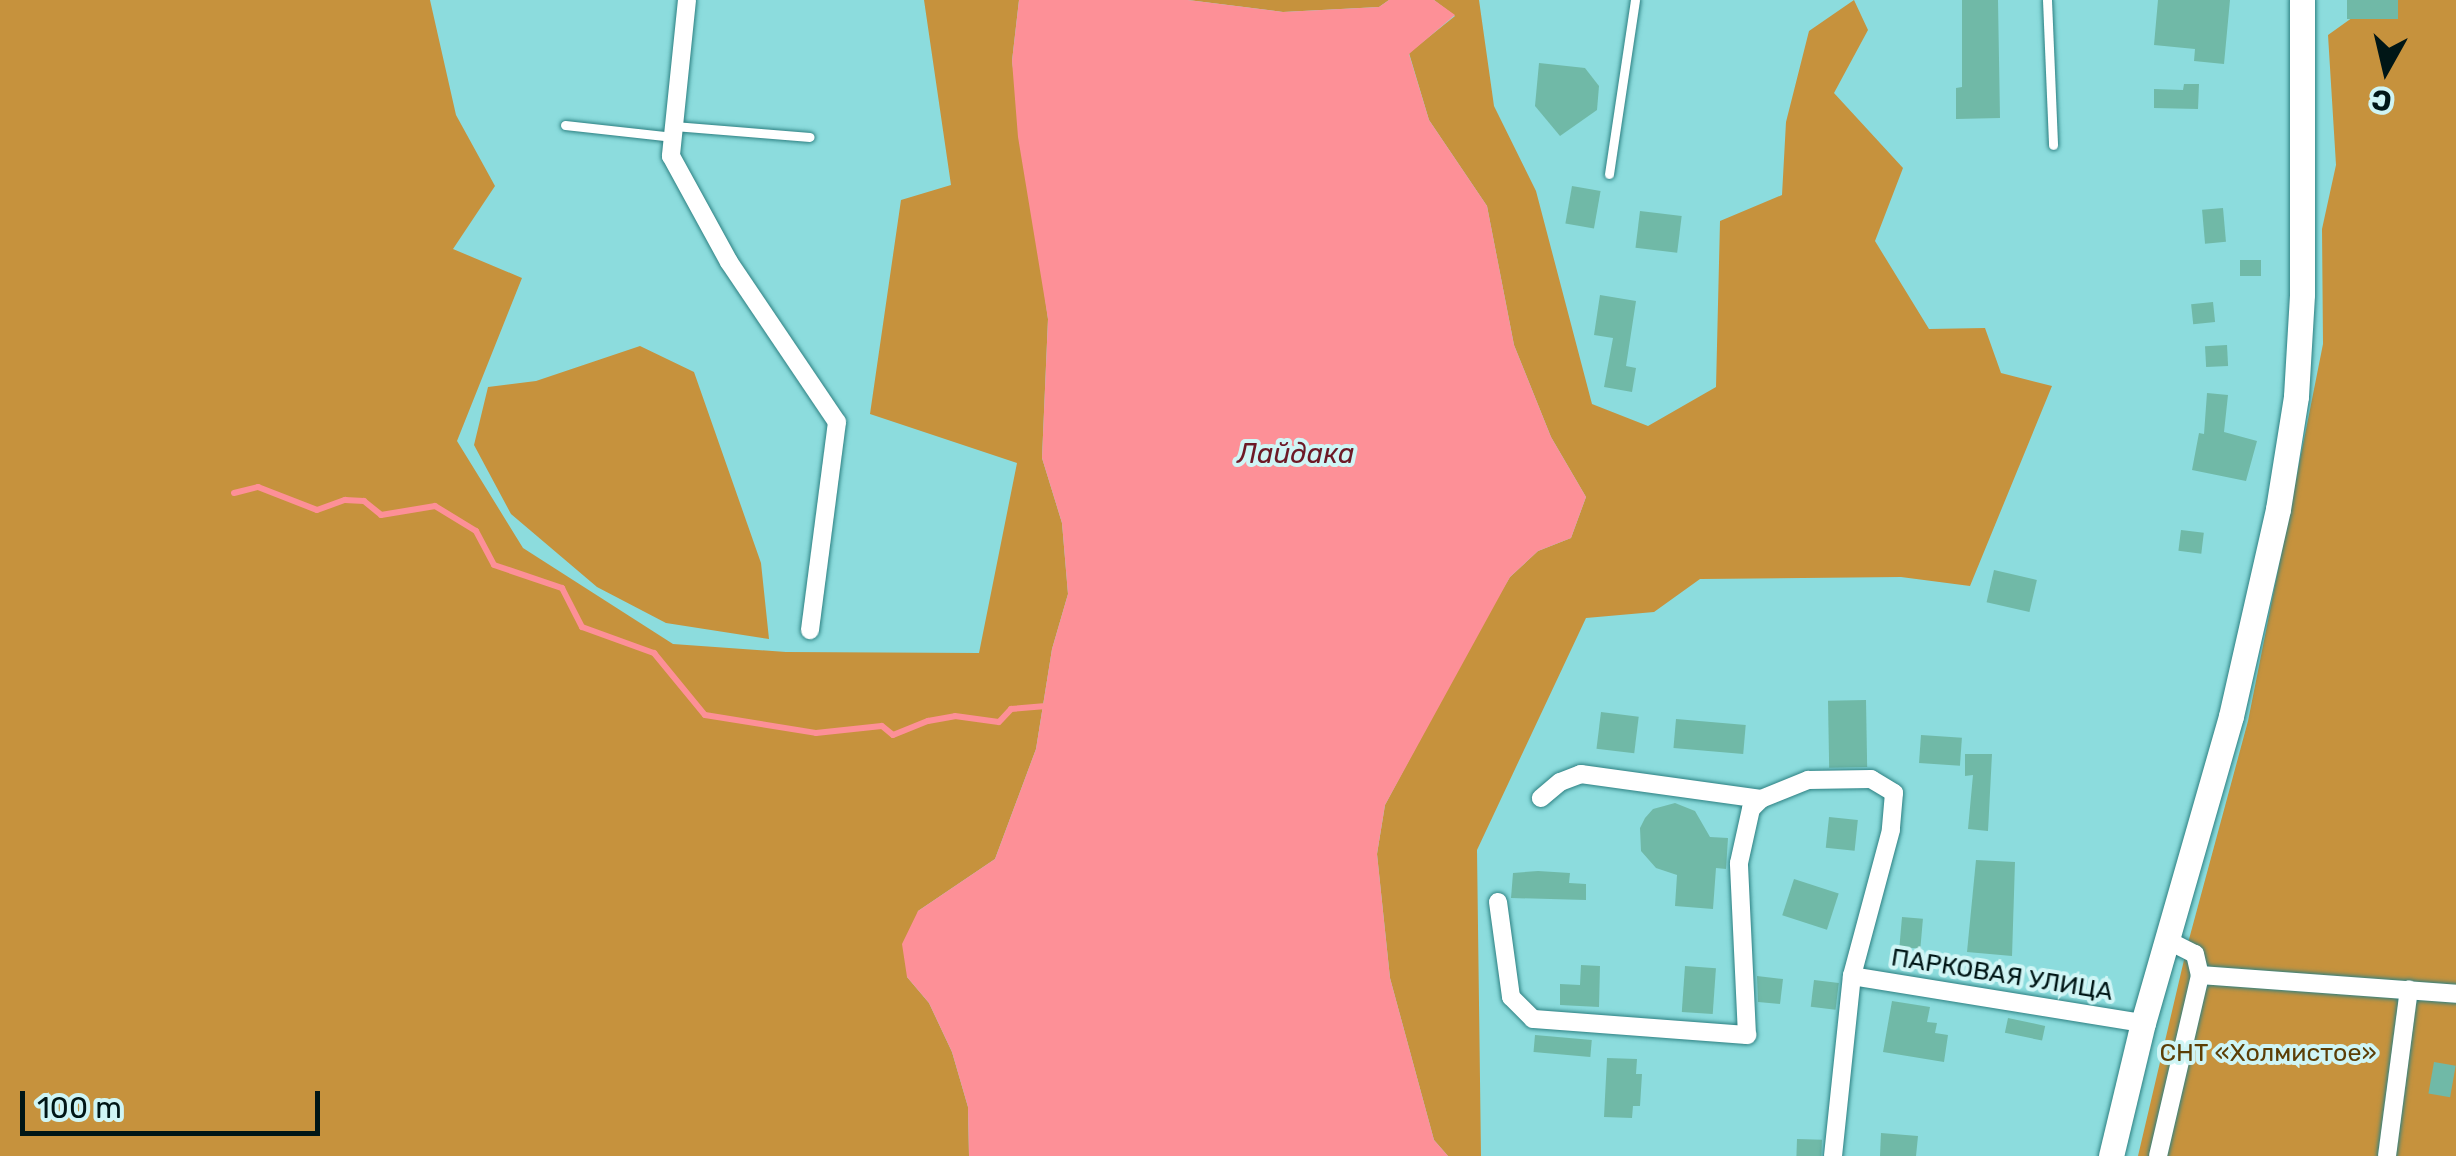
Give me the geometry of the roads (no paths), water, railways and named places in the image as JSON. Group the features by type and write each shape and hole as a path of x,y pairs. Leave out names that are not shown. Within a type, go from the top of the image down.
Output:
{"main road":[{"path":"2111,1156 2144,1023 2231,716 2278,509 2296,396 2302,294 2302,0"}],"street":[{"path":"687,0 672,156 729,262 837,422 810,630"},
{"path":"1541,798 1560,782 1580,774 1761,799"},
{"name":"ПАРКОВАЯ УЛИЦА","path":"1761,799 1808,780 1871,779 1894,793 1891,830 1852,976 1833,1156"},
{"path":"1498,902 1510,997 1533,1019 1746,1035 1739,864 1751,809 1761,799"},
{"path":"2158,1156 2200,975 2195,954 2168,940"},
{"path":"2200,975 2456,994"},
{"name":"ПАРКОВАЯ УЛИЦА","path":"1852,976 2144,1023"},
{"path":"2387,1156 2408,988"}],"lane":[{"path":"1609,174 1634,0"},
{"path":"2048,0 2054,145"},
{"path":"565,124 810,138"}],"water":[{"name":"Лайдака","path":"1019,0 1188,0 1283,12 1379,7 1389,0 1434,0 1455,15 1409,54 1429,120 1487,206 1514,345 1551,437 1586,497 1571,538 1538,551 1510,577 1385,805 1377,854 1390,978 1434,1140 1448,1156 969,1156 968,1107 952,1052 929,1003 907,977 902,944 918,911 995,859 1036,749 1052,649 1068,594 1062,523 1042,458 1048,319 1018,137 1012,61"}],"waterway":[{"path":"234,493 258,487 317,510 345,500 364,501 381,515 435,506 476,531 494,565 562,588 582,627 654,653 705,715 816,733 882,726 893,735 928,721 955,716 999,722 1011,709 1043,706"}],"park label":[{"name":"СНТ «Холмистое»","path":"2268,1053"}]}
